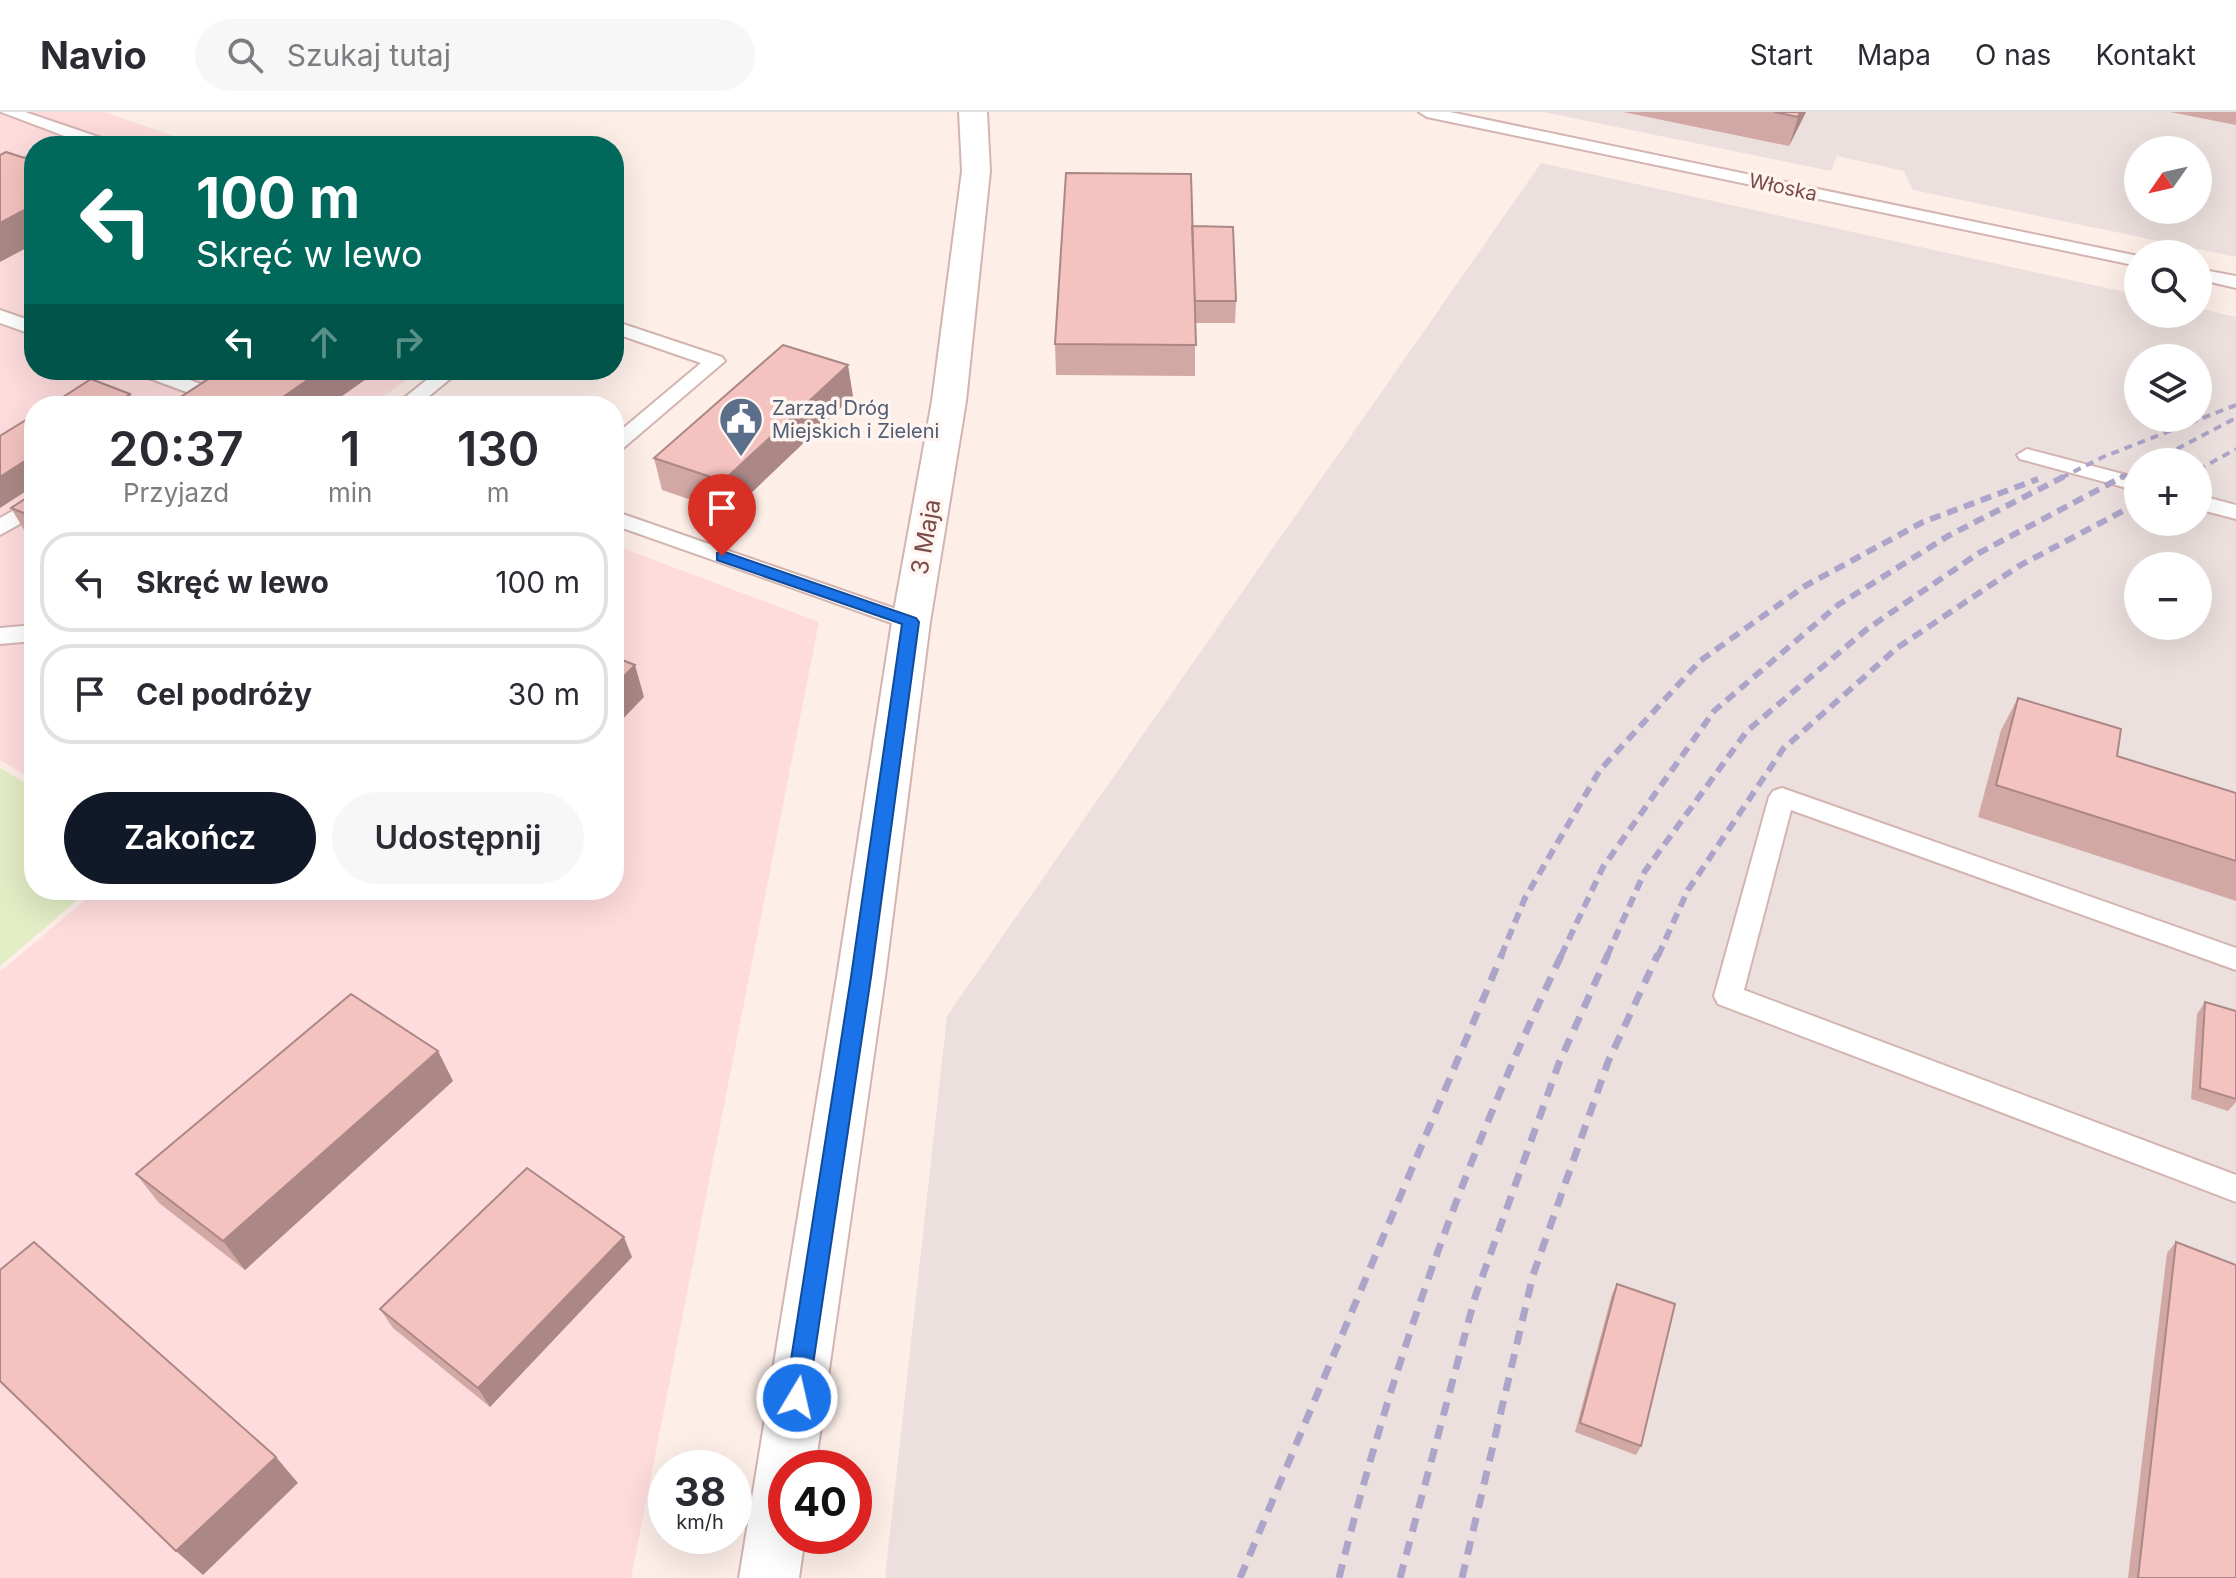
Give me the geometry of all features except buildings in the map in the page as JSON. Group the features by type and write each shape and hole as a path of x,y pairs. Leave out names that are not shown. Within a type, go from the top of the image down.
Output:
{"street":[{"name":"3 Maja","path":"769,1578 861,977 911,622 949,401 976,171 973,112"}],"lane":[{"path":"9,112 79,136"},
{"name":"Włoska","path":"1427,112 2124,258"},
{"path":"0,176 24,164"},
{"path":"2212,277 2236,282"},
{"path":"0,316 24,325"},
{"path":"624,330 715,361 624,438"},
{"path":"172,380 207,393 202,396"},
{"path":"417,396 438,380"},
{"path":"2027,455 2124,481"},
{"path":"2212,506 2236,512"},
{"path":"0,528 24,512"},
{"path":"624,522 911,622"},
{"path":"0,636 24,634"},
{"path":"2236,959 1782,797 1728,996 2236,1189"}],"shaded area":[{"path":"0,112 104,112 173,136 24,136 24,380 406,380 384,396 24,396 24,774 0,760"},
{"path":"1543,112 2236,112 2236,257 2212,252 2212,240 2154,240 1913,190 1904,171 1837,156 1831,171"},
{"path":"1541,163 2124,292 2124,328 2212,328 2212,311 2236,317 2236,1578 885,1578 947,1016"},
{"path":"624,549 819,622 656,1450 648,1450 648,1492 631,1578 0,1578 0,972 85,900 624,900"}],"green space":[{"path":"0,768 24,782 24,900 77,900 0,966"}],"railway":[{"path":"2065,476 2103,457 2236,405"},
{"path":"2179,448 2236,418"},
{"path":"2212,462 2236,449"},
{"path":"1561,956 1603,867 1714,711 1838,605 1948,536 2065,476"},
{"path":"2061,478 2065,476"},
{"path":"1607,956 1645,871 1747,731 1867,629 1979,553 2124,476"},
{"path":"2120,478 2124,476"},
{"path":"1501,956 1525,898 1600,770 1700,661 1805,586 1923,522 2038,479"},
{"path":"1658,956 1688,890 1783,749 1897,648 2019,566 2124,510"},
{"path":"1240,1578 1502,954"},
{"path":"1339,1578 1383,1418 1435,1260 1495,1105 1562,954"},
{"path":"1400,1578 1475,1297 1559,1063 1608,954"},
{"path":"1462,1578 1533,1275 1608,1062 1658,954"}],"place":[{"name":"Zarząd Dróg Miejskich i Zieleni","path":"741,458"}],"route":[{"path":"722,556 911,622 797,1398"}]}
